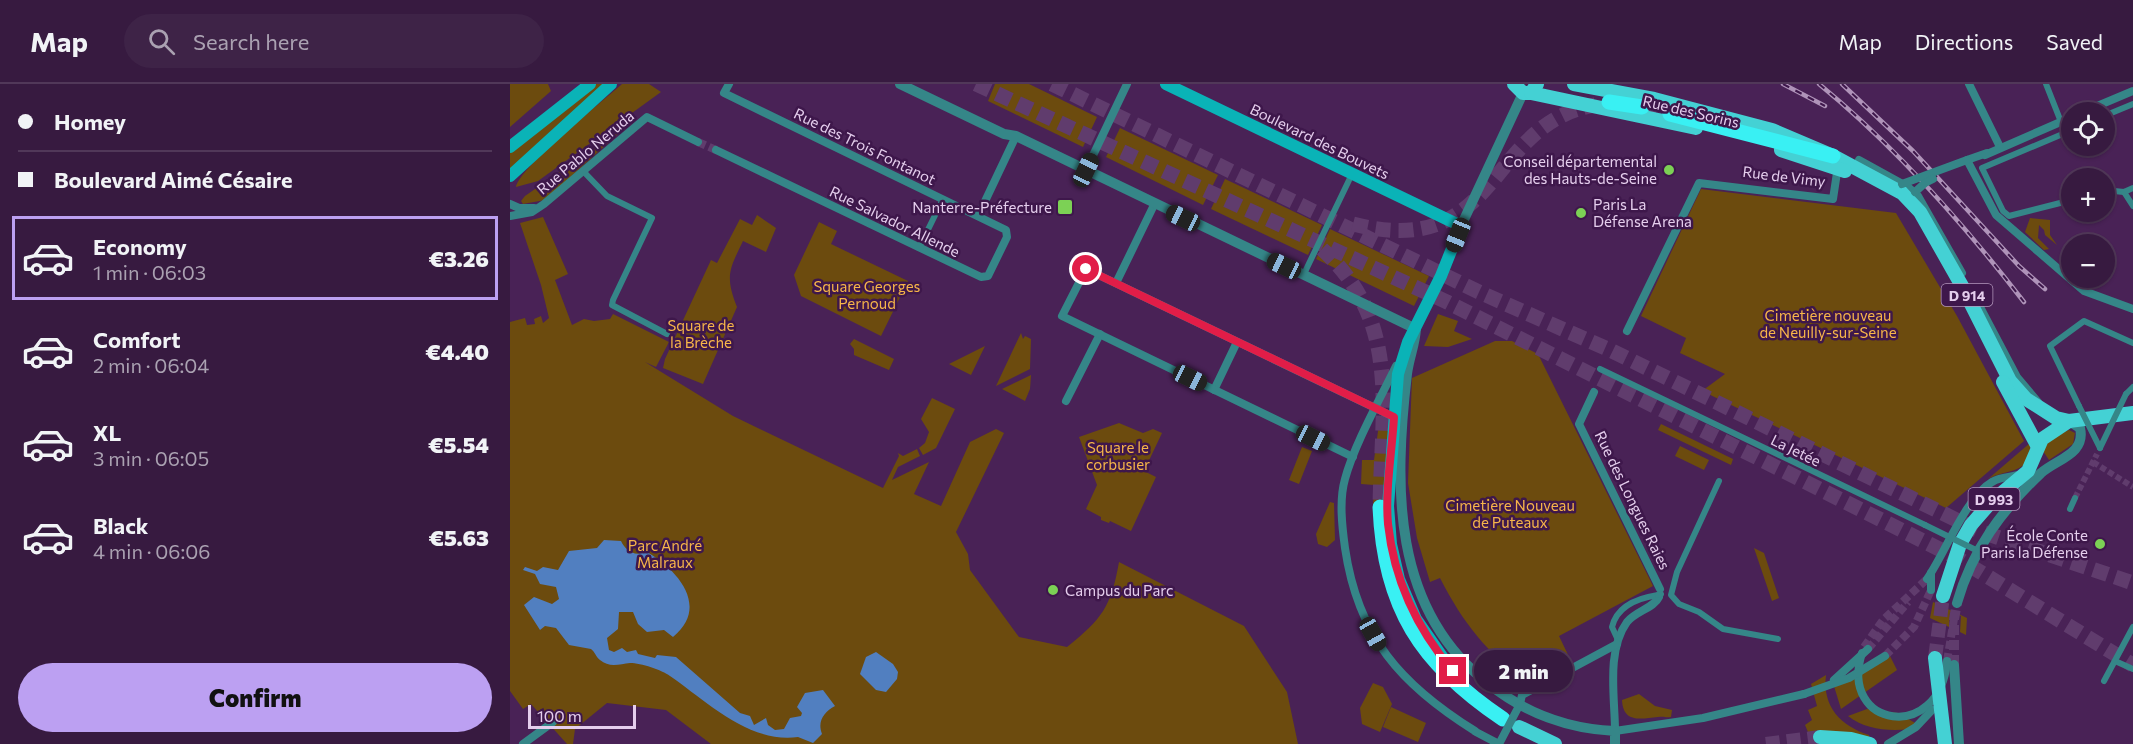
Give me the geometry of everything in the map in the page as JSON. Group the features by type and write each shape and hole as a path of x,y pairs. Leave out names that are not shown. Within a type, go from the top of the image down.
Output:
{"highway":[{"path":"1609,102 1642,107"},
{"path":"1670,114 1837,161"},
{"path":"1380,507 1388,569 1409,626 1443,673 1465,692 1504,717"}],"main road":[{"path":"510,147 590,84"},
{"path":"510,176 611,84"},
{"name":"Boulevard des Bouvets","path":"1166,84 1461,226"},
{"name":"D 914","path":"1574,84 1654,99 1772,130 1902,193 1914,204 1962,286 2010,381 2026,399 2056,418 2069,421"},
{"name":"Rue des Sorins","path":"1521,87 1773,148"},
{"path":"1720,116 1728,111 1734,111 1774,122 1822,140 1859,160"},
{"name":"Rue de Vimy","path":"1773,148 1837,161"},
{"path":"1837,161 1893,196 1915,216 2038,447"},
{"path":"1461,226 1416,330 1406,347 1398,374 1398,419 1389,484 1388,523 1399,579 1416,619 1444,661 1461,680 1504,717"},
{"name":"D 993","path":"1937,593 1971,525 1991,502 2025,474 2042,439 2069,421 2133,413"},
{"path":"1945,662 1945,744"},
{"path":"1518,727 1555,744"},
{"path":"1820,737 1851,739 1870,744"}],"street":[{"path":"900,84 1004,134 1016,136 1154,205 1416,330 1398,419 1401,504 1409,563 1418,590 1431,617 1452,648 1475,673 1520,704 1580,728 1615,738 1804,694 1849,678 1885,656"},
{"path":"1086,170 1126,84"},
{"path":"1969,84 2000,147"},
{"path":"1902,184 1968,162 2061,122 2046,84"},
{"path":"1461,226 1521,87"},
{"name":"Rue des Trois Fontanot","path":"727,88 978,216"},
{"path":"2108,102 2133,92"},
{"path":"2115,111 2133,104"},
{"name":"Rue Pablo Neruda","path":"510,216 532,212 647,117 699,142"},
{"path":"2061,135 1982,168 2003,211 2009,216 2061,203"},
{"path":"978,216 1016,136"},
{"name":"Rue Salvador Allende","path":"716,150 985,278 1008,233 978,216"},
{"path":"1859,160 1915,192 1933,218 2017,376 2043,409"},
{"name":"Rue de Vimy","path":"1627,331 1699,183 1833,199 1837,161"},
{"path":"1915,192 1925,183 1968,162"},
{"path":"1968,162 1997,217 2084,291 2133,309"},
{"path":"583,171 607,196 652,218 612,300 612,305 667,334"},
{"path":"1303,276 1352,174"},
{"path":"2115,191 2124,192 2133,188"},
{"path":"2124,192 2133,206"},
{"path":"920,248 943,199"},
{"name":"Rue Pablo Neruda","path":"510,204 523,209 540,206"},
{"path":"1116,283 1154,205"},
{"path":"1353,457 1062,316 1086,269 1398,419"},
{"path":"2133,343 2084,321 2050,346 2098,451 2126,394 2133,387"},
{"path":"1066,401 1100,334"},
{"path":"1214,390 1237,342"},
{"path":"1406,347 1353,457 1344,480 1342,496 1344,540 1352,584 1367,623 1378,645 1420,694 1475,732 1499,744 1520,704 1522,695 1617,642 1631,618 1656,603 1660,594"},
{"name":"La Jetée","path":"1600,369 1982,553"},
{"name":"Rue des Longues Raies","path":"1594,392 1579,424 1660,594"},
{"path":"1958,603 1983,540 2012,500 2045,470 2070,455 2080,444 2080,428 2069,421"},
{"path":"1937,593 1929,576 1958,524 1985,488 1995,480 2025,474"},
{"path":"1671,595 1677,572 1719,481"},
{"path":"1389,484 1401,504"},
{"path":"2070,509 2075,498"},
{"path":"1615,738 1617,642 1612,627 1618,612 1638,600 1660,594 1671,595 1679,604 1699,612 1723,629 1778,639"},
{"path":"2104,681 2133,627"},
{"path":"1804,694 1841,675 1866,648 1860,660 1859,679 1868,703 1885,717 1910,717 1931,708"},
{"path":"2115,661 2133,669"},
{"path":"1888,744 1906,734 1931,708 1942,688 1945,662"},
{"path":"1945,662 1959,744"},
{"path":"523,744 553,722"}],"green space":[{"path":"510,84 548,84 551,91 510,127"},
{"path":"596,84 605,84 551,131 510,171 510,153"},
{"path":"622,84 649,84 661,92 538,181 516,187 546,150"},
{"path":"995,84 1029,84 1097,117 1083,147 988,101"},
{"path":"630,123 545,200 523,204 521,201 525,196"},
{"path":"1120,128 1218,175 1203,205 1106,157"},
{"path":"1225,179 1322,225 1308,255 1211,209"},
{"name":"Cimetière nouveau de Neuilly-sur-Seine","path":"1701,189 1896,213 1957,316 2024,441 1946,508 1702,391 1725,374 1680,353 1686,338 1641,316"},
{"name":"Square de la Brèche","path":"757,215 776,228 766,252 743,241 738,251 730,273 731,288 737,307 703,384 663,368 665,359 711,260 717,263 740,219 752,225"},
{"name":"Parc André Malraux","path":"543,217 568,274 555,280 572,325 584,319 594,321 610,319 613,314 669,342 656,367 645,362 733,416 883,488 899,456 898,453 903,456 917,449 920,456 898,467 892,480 929,462 914,494 941,506 970,442 996,429 1004,433 956,532 968,554 970,570 1019,637 1067,647 1097,620 1103,611 1112,590 1119,562 1244,626 1287,692 1298,744 711,744 666,710 607,703 575,729 573,744 567,744 531,704 523,709 510,691 510,322 525,318 527,325 535,324 534,319 541,316 543,323 549,318 541,285 520,223"},
{"path":"2030,218 2050,220 2050,235 2057,245 2045,235 2039,225 2038,238 2049,249 2044,250 2025,232"},
{"name":"Square Georges Pernoud","path":"819,222 837,231 831,244 908,281 881,336 801,296 794,275"},
{"path":"1330,229 1429,276 1414,306 1316,259"},
{"path":"1438,314 1458,321 1454,331 1472,339 1448,347 1424,346"},
{"path":"1021,333 1023,339 1025,336 1031,339 1030,369 996,386"},
{"path":"854,339 894,359 889,370 854,355 854,349 850,344"},
{"name":"Cimetière Nouveau de Puteaux","path":"1495,341 1512,341 1538,354 1653,586 1559,636 1571,661 1528,684 1500,661 1478,637 1458,610 1440,578 1430,582 1417,538 1408,483 1412,378"},
{"path":"985,346 971,375 949,364"},
{"path":"1031,375 1030,389 1025,401 1002,389"},
{"path":"932,398 955,409 936,448 923,455 919,448 925,443 929,432 921,419"},
{"name":"Square le corbusier","path":"1119,423 1143,433 1153,429 1162,433 1144,471 1156,477 1131,531 1110,521 1109,523 1101,520 1101,517 1086,509 1097,485 1079,437"},
{"path":"1379,424 1388,426 1384,507 1373,507 1374,485 1361,484 1362,460 1374,460"},
{"path":"1661,424 1733,459 1731,465 1658,430"},
{"path":"2069,430 2075,433 2073,444 2049,460 2043,451 2049,438"},
{"path":"2030,443 2030,454 2022,466 1988,479"},
{"path":"1680,446 1709,460 1704,470 1675,456"},
{"path":"1302,447 1312,451 1299,484 1289,480"},
{"path":"1330,502 1334,503 1335,540 1327,547 1318,544 1316,534"},
{"path":"1754,548 1764,553 1779,598 1772,601"},
{"path":"1933,602 1967,618 1966,635 1960,632 1961,616 1950,612 1949,627 1930,618"},
{"path":"1890,656 1897,670 1841,709 1834,686"},
{"path":"1826,675 1827,697 1830,706 1850,726 1869,735 1870,744 1816,743 1815,731 1808,732 1805,725 1812,720 1808,710 1817,706 1811,684"},
{"path":"1373,683 1383,687 1392,704 1380,732 1362,724 1360,708"},
{"path":"1639,694 1655,706 1672,710 1671,717 1639,719 1629,716 1623,707 1622,700"},
{"path":"1391,707 1426,723 1418,742 1383,727"},
{"path":"1867,709 1898,713 1922,727 1903,730 1874,728 1848,716"}],"water":[{"path":"604,540 621,541 631,552 638,554 645,551 657,558 678,578 689,601 689,613 684,625 673,637 664,630 647,632 638,624 633,612 619,612 618,629 607,638 609,650 614,652 622,648 627,652 636,650 638,654 655,658 657,655 676,657 740,713 750,716 754,725 766,718 768,725 775,730 784,729 790,718 801,716 802,713 797,707 805,693 823,690 835,706 822,717 820,725 822,734 813,743 798,737 762,734 713,708 662,671 635,663 607,664 599,659 591,649 569,645 556,628 545,626 540,630 524,605 534,597 552,604 559,599 556,587 540,584 535,574 523,570 525,567 537,571 543,567 558,570 569,551 597,548"},
{"path":"876,652 893,664 898,672 897,679 886,692 876,690 860,674 866,657"}],"tunnel":[{"path":"976,84 1447,302 1959,559 2133,665"},
{"path":"1052,84 1479,292 1612,351 1979,531 2133,583"},
{"path":"1353,224 1401,231 1438,224 1466,208 1532,137 1559,117 1595,105"},
{"path":"1642,107 1670,114"},
{"path":"698,142 716,150"},
{"path":"1322,249 1348,277 1365,306 1376,337 1383,402 1380,507"},
{"path":"2075,498 2097,454"},
{"path":"2093,462 2133,487"},
{"path":"1864,647 1883,620 1927,579"},
{"path":"1885,656 1914,627 1931,590"},
{"path":"1935,658 1943,596"},
{"path":"1868,649 1908,602"},
{"path":"1954,665 1954,619 1957,603"},
{"path":"1947,661 1954,619"},
{"path":"1766,744 1820,737"}],"railway":[{"path":"1783,84 1825,106"},
{"path":"1819,84 1902,160 1953,215 2024,302"},
{"path":"1842,84 1913,151 2019,266 2045,289"}],"place":[{"name":"Conseil départemental des Hauts-de-Seine","path":"1669,170"},
{"name":"Nanterre-Préfecture","path":"1065,207"},
{"name":"Paris La Défense Arena","path":"1581,213"},
{"name":"École Conte Paris la Défense","path":"2100,544"},
{"name":"Campus du Parc","path":"1053,590"}],"route":[{"path":"1086,269 1394,417 1388,506 1388,523 1394,558 1399,579 1416,619 1453,671"}]}
